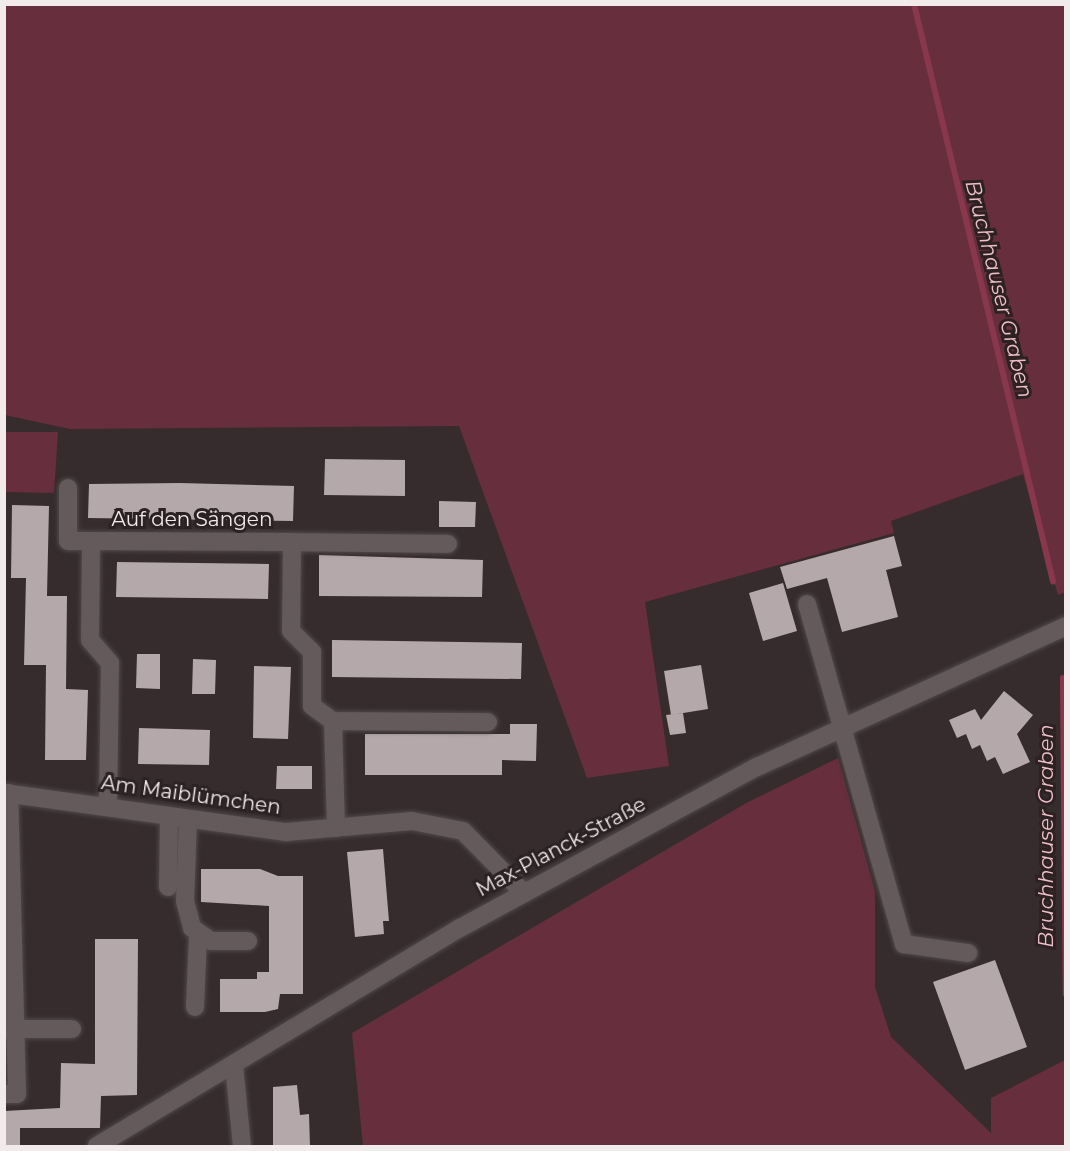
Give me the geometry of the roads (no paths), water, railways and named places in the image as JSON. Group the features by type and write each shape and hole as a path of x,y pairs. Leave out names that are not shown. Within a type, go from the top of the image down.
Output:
{"street":[{"name":"Auf den Sängen","path":"68,488 68,541 448,544"},
{"name":"Auf den Sängen","path":"91,541 90,640 110,663 108,806"},
{"name":"Auf den Sängen","path":"292,542 291,632 312,652 312,706 333,721"},
{"path":"807,604 904,944 968,953"},
{"name":"Max-Planck-Straße","path":"97,1146 524,893 842,724 1065,626"},
{"path":"336,828 333,721 488,722"},
{"name":"Am Maiblümchen","path":"7,793 286,832 412,821 463,831 524,893"},
{"path":"4,1094 17,1094 10,1029 7,793"},
{"path":"168,887 169,817"},
{"path":"188,820 185,901 198,936 195,1007"},
{"path":"198,936 211,941 248,941"},
{"path":"10,1029 72,1029"},
{"path":"234,1065 242,1146"}],"waterway":[{"name":"Bruchhauser Graben","path":"914,4 1053,581"},
{"name":"Bruchhauser Graben","path":"1063,678 1066,994"}]}
